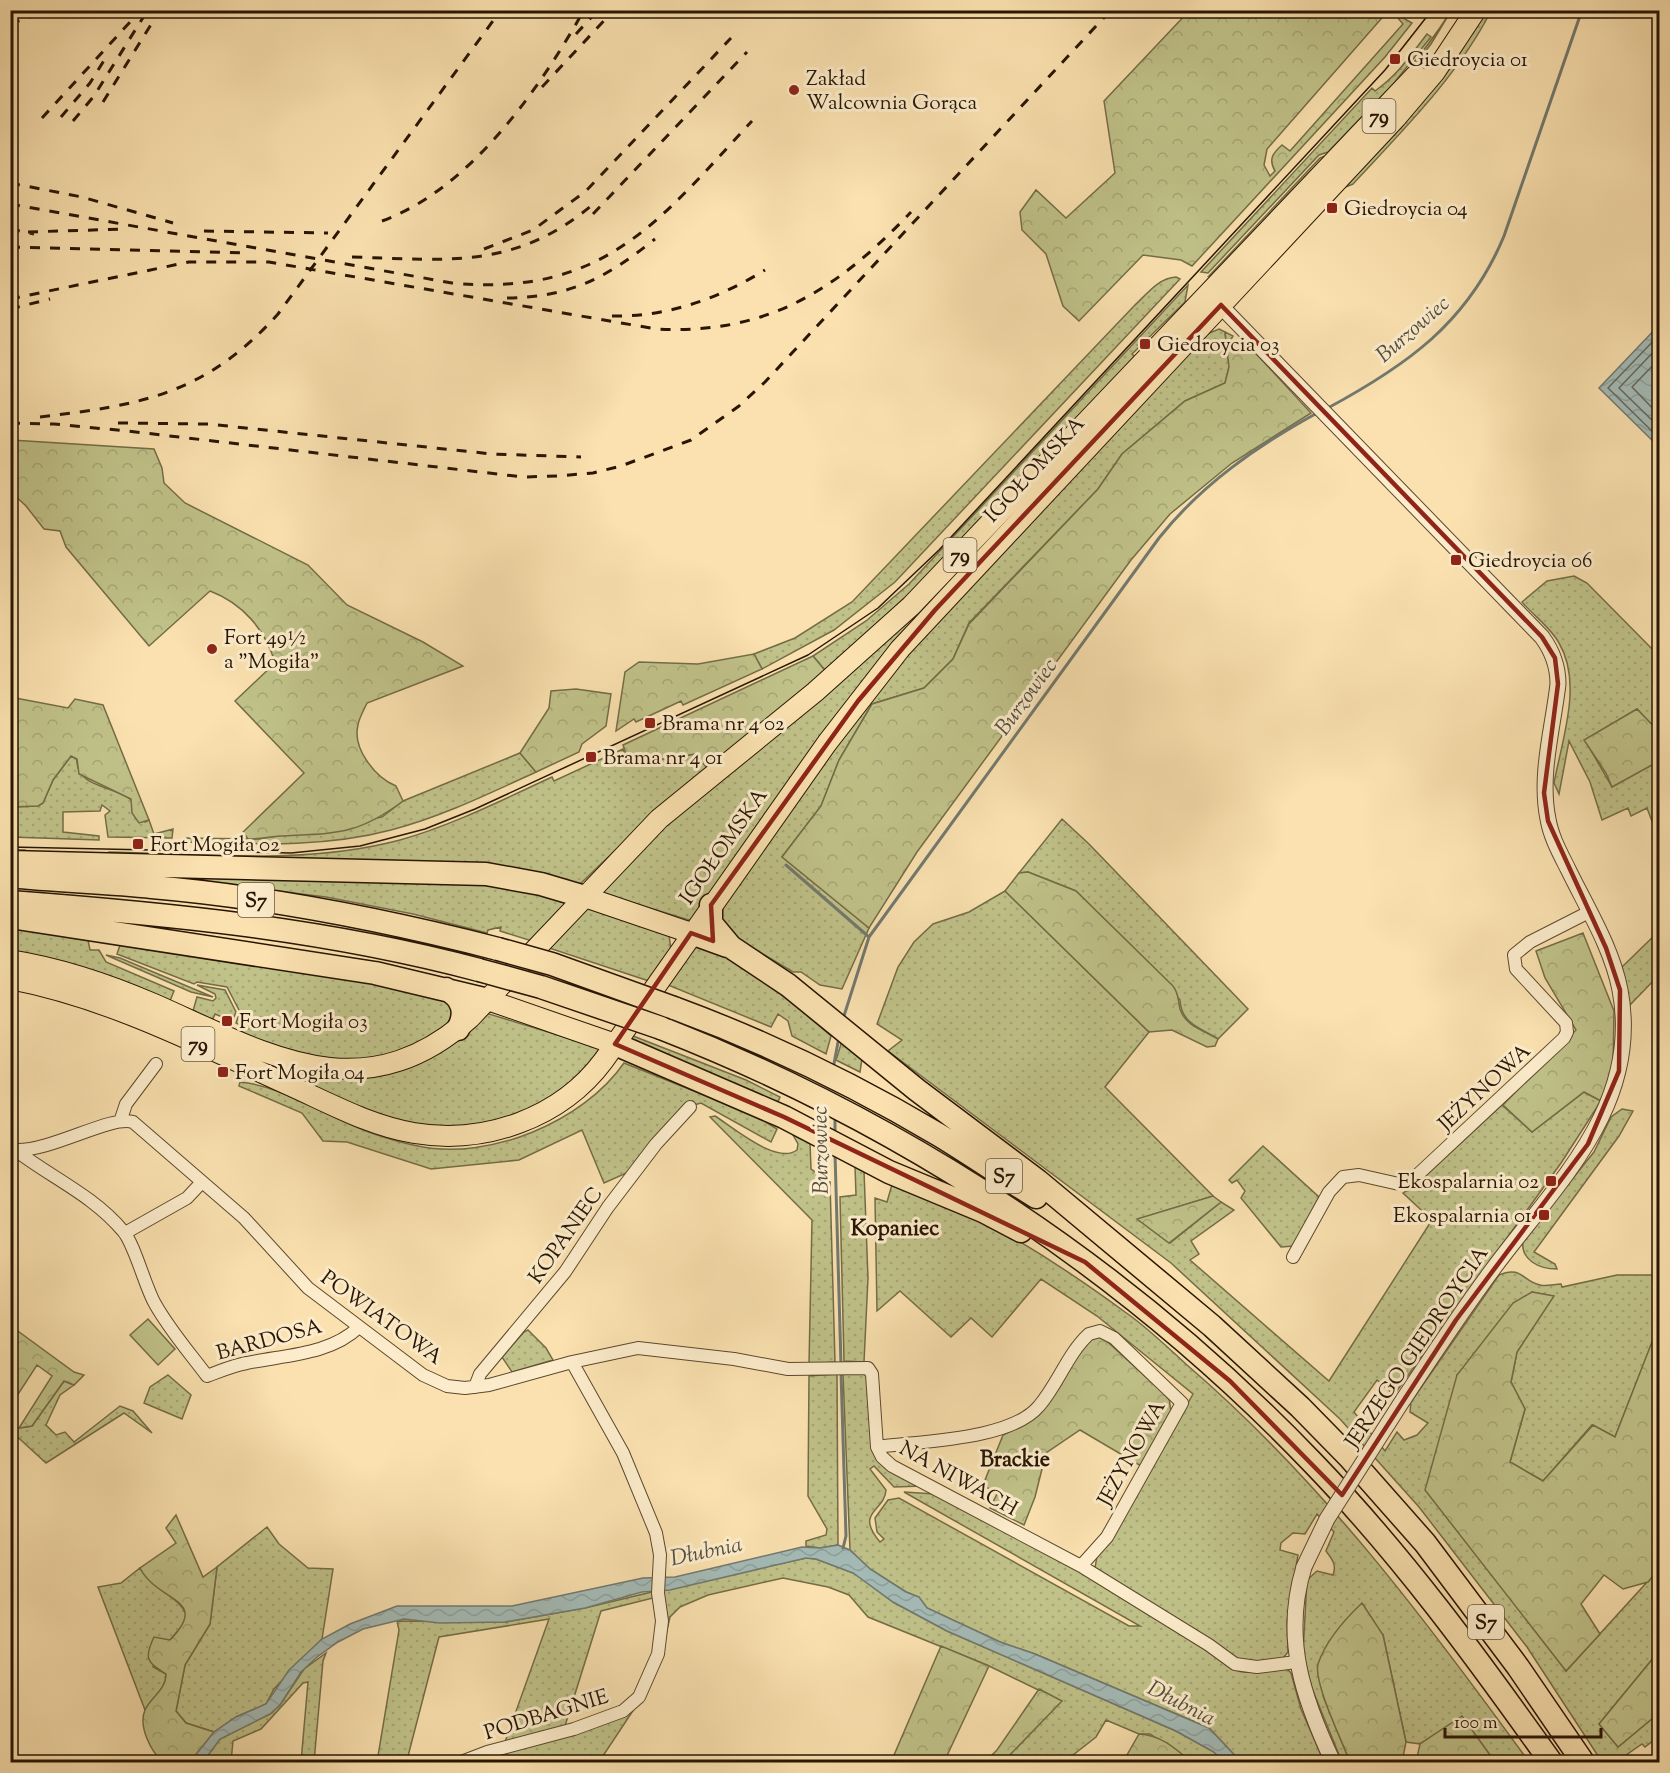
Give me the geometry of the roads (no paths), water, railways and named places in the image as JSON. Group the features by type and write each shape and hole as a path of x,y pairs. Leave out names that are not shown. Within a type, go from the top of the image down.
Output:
{"highway":[{"path":"10,862 477,873 525,880 585,897"},
{"name":"S7","path":"10,876 152,887 245,898 434,932 498,949 562,968 674,1008 811,1066 894,1111 973,1156 1112,1244 1212,1326 1300,1407 1357,1465 1468,1598 1583,1762"},
{"name":"S7","path":"10,902 239,923 367,943 479,970 541,987 661,1028 751,1064 894,1137 1005,1205 1085,1262 1189,1344 1314,1464 1368,1524 1446,1618 1551,1762"},
{"path":"711,905 711,923 731,947"},
{"path":"10,917 375,973 488,1000"},
{"path":"691,933 731,947 788,985 891,1069 1038,1181 1112,1244"},
{"path":"446,989 462,1005 463,1016 458,1029"},
{"path":"615,1044 784,1117 889,1172 983,1211 1085,1262"}],"main road":[{"name":"IGOŁOMSKA","path":"615,1044 826,743 900,650 1400,94 1432,55 1460,10"},
{"name":"IGOŁOMSKA","path":"585,897 659,819 838,673 911,606 1424,87 1450,52 1476,10"},
{"path":"585,897 691,933"},
{"name":"79","path":"10,960 68,973 116,988 258,1051 312,1067 347,1069 384,1064 424,1050 458,1029 585,897"},
{"name":"79","path":"10,979 63,991 116,1009 361,1117 401,1131 430,1136 457,1136 489,1132 546,1112 562,1102 590,1078 615,1044"},
{"path":"488,1000 615,1044"}],"street":[{"name":"JERZEGO GIEDROYCIA","path":"1215,299 1542,637 1551,650 1557,667 1558,684 1544,793 1548,821 1554,841 1606,948 1620,990 1622,1040 1619,1071 1610,1100 1588,1144 1480,1286 1403,1400 1327,1519 1304,1568 1295,1609 1296,1662 1305,1699 1333,1762"},
{"name":"JEŻYNOWA","path":"1293,1257 1321,1204 1338,1181 1351,1174 1398,1184 1412,1180 1564,1038 1567,1032 1566,1023 1516,969 1514,955 1530,942 1589,912"},
{"path":"13,1148 36,1149 59,1143 121,1119 126,1104 156,1064"},
{"name":"KOPANIEC","path":"475,1387 480,1374 566,1272 608,1207 656,1144 690,1107"},
{"name":"POWIATOWA","path":"121,1119 141,1127 244,1218 308,1288 431,1379 456,1387 475,1387 572,1362"},
{"name":"BARDOSA","path":"13,1148 27,1161 57,1176 87,1197 125,1233 154,1303 207,1376 247,1363 303,1353 344,1338 359,1327"},
{"path":"125,1233 187,1198 202,1182"},
{"name":"JEŻYNOWA","path":"878,1447 994,1431 1018,1424 1041,1404 1082,1340 1089,1334 1100,1331 1114,1338 1182,1403 1107,1537 1081,1566"},
{"name":"NA NIWACH","path":"572,1362 622,1350 648,1348 788,1369 868,1368 872,1374 878,1447 882,1457 892,1466 1081,1566 1209,1645 1234,1664 1257,1667 1296,1662"},
{"name":"PODBAGNIE","path":"461,1762 487,1752 609,1717 629,1707 639,1697 660,1645 662,1621 658,1593 660,1548 651,1519 623,1453 572,1362"}],"water":[{"path":"1659,325 1659,447 1599,388"},
{"path":"838,1545 850,1550 870,1569 906,1592 919,1597 927,1608 1000,1642 1035,1654 1209,1728 1241,1762 1224,1762 1214,1752 1176,1731 947,1631 893,1602 853,1573 816,1559 806,1558 670,1590 642,1592 585,1608 505,1622 440,1623 404,1619 363,1629 338,1642 317,1657 301,1672 280,1705 270,1714 220,1739 203,1762 190,1762 214,1732 236,1717 266,1704 289,1670 322,1639 350,1624 397,1606 512,1606 643,1578 675,1577 802,1547 820,1548"}],"waterway":[{"name":"Burzowiec","path":"1326,409 1408,358 1432,339 1472,294 1489,267 1504,236 1582,10"},
{"name":"Burzowiec","path":"843,1019 869,937 1159,538 1193,500 1212,483 1252,453 1317,413"},
{"path":"786,865 869,937"},
{"name":"Burzowiec","path":"833,1069 839,1037"},
{"name":"Burzowiec","path":"835,1117 835,1135"},
{"name":"Burzowiec","path":"835,1153 841,1365"},
{"name":"Burzowiec","path":"841,1372 846,1536 843,1548"}],"tram line":[{"path":"10,847 291,853 360,846 425,829 475,809 808,655 878,608 939,550 1385,70 1432,10"}],"railway":[{"path":"10,24 49,10"},
{"path":"42,118 141,10"},
{"path":"103,102 160,10"},
{"path":"40,417 110,407 170,391 198,379 225,362 251,341 278,314 501,10"},
{"path":"382,221 414,206 444,186 499,134 546,72 584,10"},
{"path":"576,34 598,10"},
{"path":"542,87 614,10"},
{"path":"10,423 54,424 127,431 523,477 593,473 621,466 691,440 739,406 765,382 1111,10"},
{"path":"73,121 94,96 144,16"},
{"path":"484,249 533,230 586,191 731,38"},
{"path":"593,214 747,52"},
{"path":"61,117 90,83 108,54"},
{"path":"10,204 452,283 505,284 550,278 589,265 624,245 656,220 687,191 752,121"},
{"path":"10,183 82,197 173,223"},
{"path":"352,257 452,259 510,250 539,239 568,223 597,201"},
{"path":"10,299 189,262 269,262 656,329 696,329 732,324 766,315 797,302 827,285 856,264 911,212"},
{"path":"10,229 34,234"},
{"path":"28,232 124,229"},
{"path":"204,231 328,233"},
{"path":"507,298 550,294 587,283 620,265 655,239"},
{"path":"10,247 247,253"},
{"path":"612,316 632,316 672,310 692,304 729,290 765,270"},
{"path":"10,309 50,299"},
{"path":"118,423 208,424 492,454 581,457"}],"place":[{"name":"Giedroycia 01","path":"1395,59"},
{"name":"Zakład Walcownia Gorąca","path":"794,90"},
{"name":"Giedroycia 04","path":"1332,208"},
{"name":"Giedroycia 03","path":"1145,344"},
{"name":"Giedroycia 06","path":"1456,560"},
{"name":"Fort 49½ a \"Mogiła\"","path":"212,649"},
{"name":"Brama nr 4 02","path":"650,723"},
{"name":"Brama nr 4 01","path":"591,757"},
{"name":"Fort Mogiła 02","path":"138,844"},
{"name":"Fort Mogiła 03","path":"227,1021"},
{"name":"Fort Mogiła 04","path":"223,1072"},
{"name":"Ekospalarnia 02","path":"1551,1181"},
{"name":"Ekospalarnia 01","path":"1544,1215"}],"district":[{"name":"Kopaniec","path":"895,1227"},
{"name":"Brackie","path":"1015,1458"}],"water label":[{"name":"Dłubnia","path":"706,1550"},
{"name":"Dłubnia","path":"1182,1702"}]}
